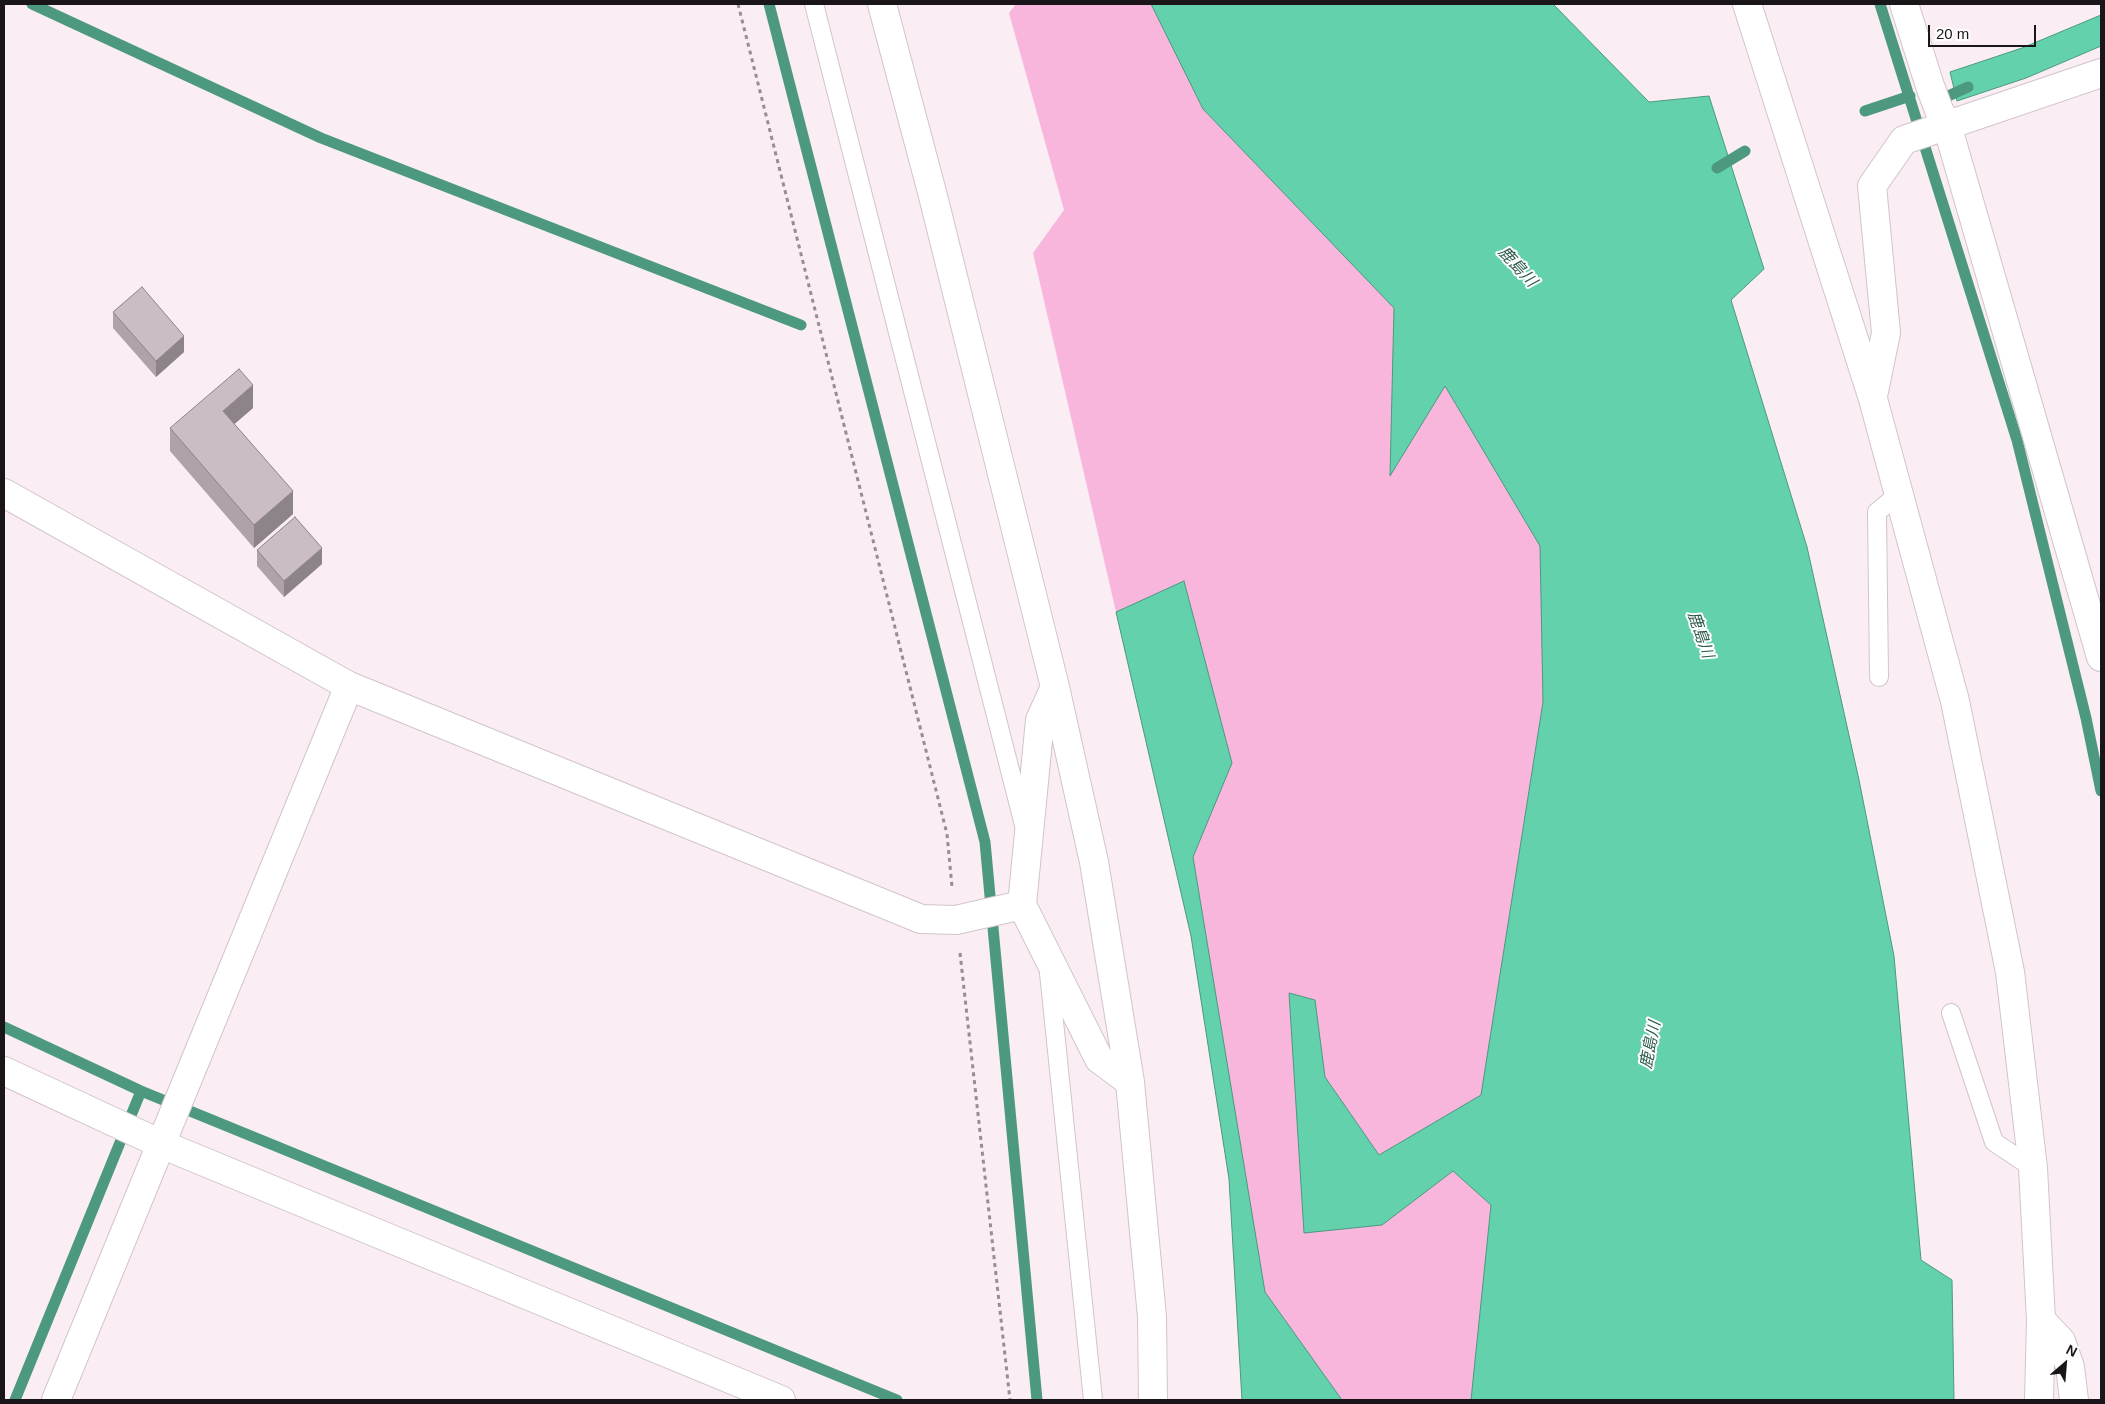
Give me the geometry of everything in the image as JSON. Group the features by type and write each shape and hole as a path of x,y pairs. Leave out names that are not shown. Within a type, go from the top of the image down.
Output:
{"street":[{"path":"882,4 933,196 1055,687 1094,862 1130,1082 1152,1317 1153,1400"},
{"path":"1748,4 1873,399 1955,701 2010,972 2033,1168 2040,1320 2039,1400"},
{"path":"1904,4 1939,107 2101,657"},
{"path":"1873,399 1886,332 1872,186 1904,140 1939,107 2101,73"},
{"path":"4,493 348,686 921,919 956,920 1022,905"},
{"path":"56,1400 348,686"},
{"path":"1055,687 1040,720 1022,905 1099,1059 1130,1082"},
{"path":"4,1071 101,1117 164,1136 781,1400"},
{"path":"2040,1320 2061,1341 2070,1367 2074,1400"}],"lane":[{"path":"814,4 1028,840"},
{"path":"1879,677 1877,512 1899,494"},
{"path":"1048,956 1093,1400"},
{"path":"1950,1013 1994,1142 2033,1168"}],"path":[{"path":"738,4 947,834 1010,1400"}],"shaded area":[{"path":"1016,4 1209,4 1612,466 1542,1400 1242,1400 1229,1179 1191,936 1033,253 1064,210 1009,13"}],"water":[{"name":"鹿島川","path":"1151,4 1553,4 1649,102 1709,96 1764,269 1731,300 1807,547 1859,780 1894,956 1921,1260 1952,1280 1954,1400 1471,1400 1491,1205 1453,1171 1382,1225 1304,1233 1289,993 1315,1000 1325,1077 1379,1155 1481,1095 1543,702 1540,546 1445,386 1390,476 1394,308 1203,109"},
{"path":"2101,15 2101,46 2026,78 1957,101 1950,72 2022,48"},
{"path":"1184,581 1232,763 1193,857 1265,1292 1342,1400 1242,1400 1229,1179 1191,936 1116,612"}],"building":[{"path":"142,287 184,336 156,361 113,312"},
{"path":"239,369 253,385 223,411 293,491 254,525 170,428"},
{"path":"295,517 322,548 284,581 257,550"}],"waterway":[{"path":"32,4 321,138 801,325"},
{"path":"769,4 985,842 1037,1400"},
{"path":"1880,4 2017,440 2086,718 2101,791"},
{"path":"1935,102 1968,87"},
{"path":"1865,111 1910,96"},
{"path":"1717,168 1745,151"},
{"path":"4,1027 141,1091 897,1400"},
{"path":"15,1400 141,1091"}]}
